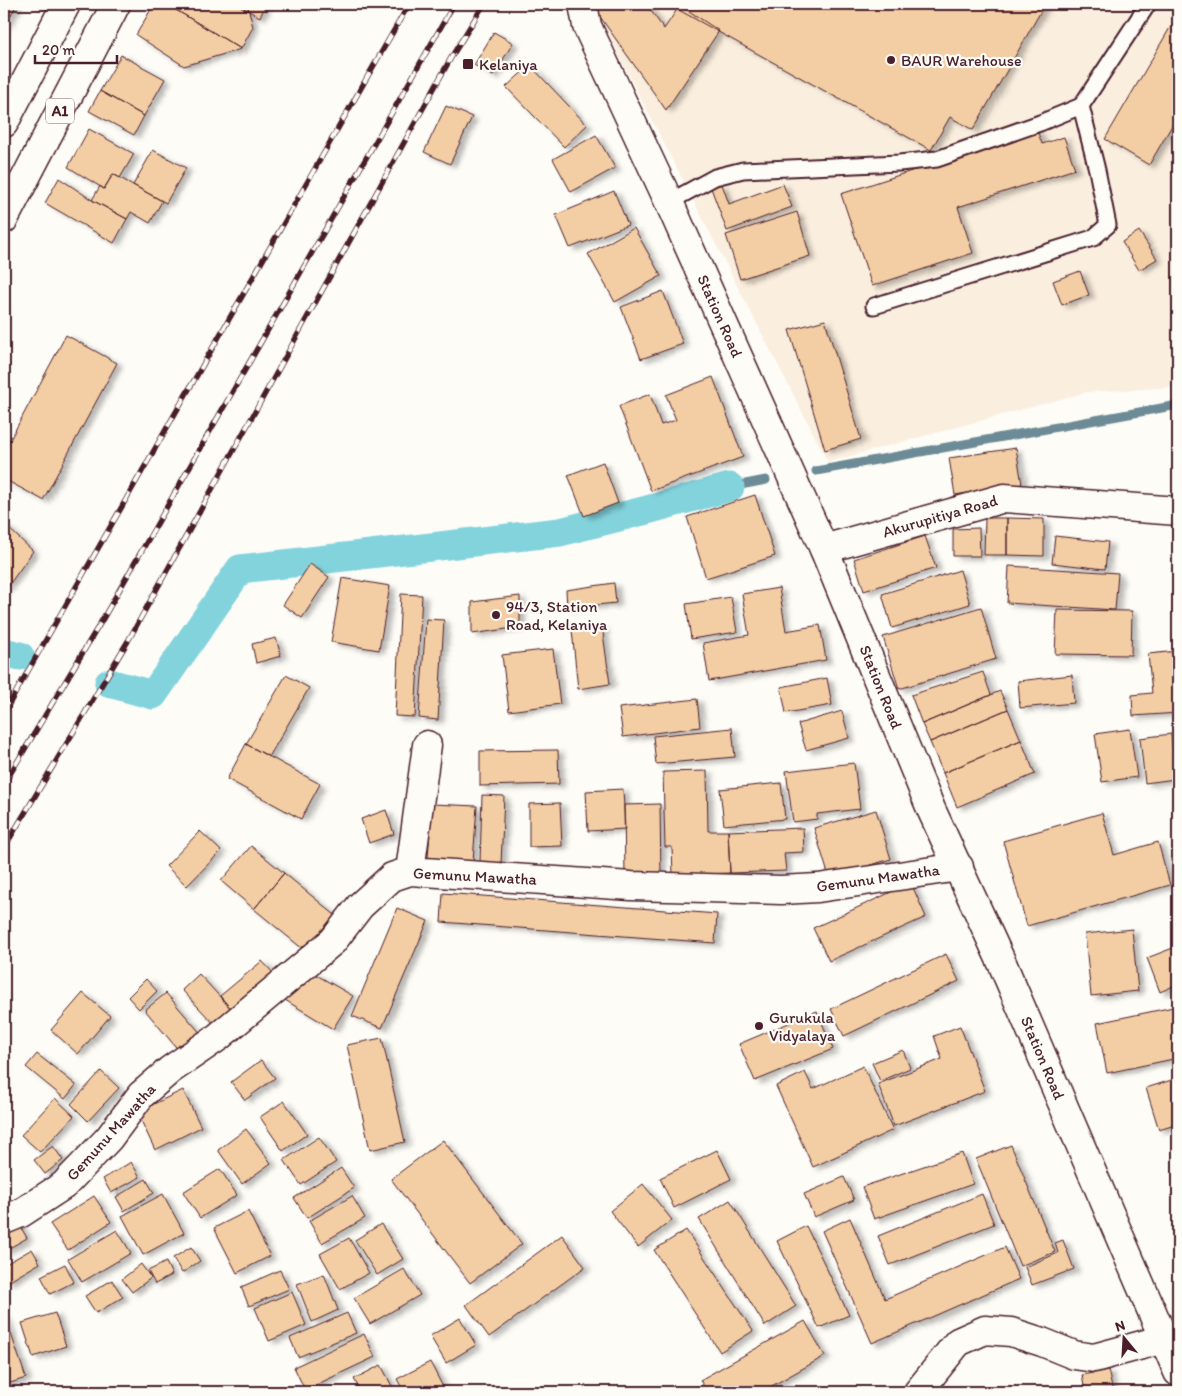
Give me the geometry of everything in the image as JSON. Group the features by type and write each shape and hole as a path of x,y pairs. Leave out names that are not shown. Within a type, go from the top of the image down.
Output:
{"main road":[{"path":"4,123 66,4"},
{"name":"A1","path":"4,219 116,4"},
{"name":"Station Road","path":"583,4 586,26 669,202 824,549 931,809 1006,972 1178,1372"},
{"name":"Akurupitiya Road","path":"824,549 1004,498 1178,511"},
{"path":"410,871 427,745"},
{"name":"Gemunu Mawatha","path":"4,1220 21,1213 64,1185 109,1138 141,1095 170,1070 218,1037 333,941 360,906 392,877 410,871 631,886 781,890 818,888 959,867"},
{"path":"918,1392 958,1342 985,1330 1011,1332 1074,1355 1094,1358 1164,1339"}],"lane":[{"path":"669,202 715,177 743,170 899,163 937,159 1040,123 1081,106 1148,4"},
{"path":"874,306 1093,238 1108,226 1097,170 1081,106"}],"shaded area":[{"path":"596,4 1178,4 1178,387 1087,392 828,462 599,17"}],"building":[{"path":"4,4 17,4 4,27"},
{"path":"154,4 166,4 241,49 184,66 136,35"},
{"path":"166,4 236,4 249,11 253,27 241,49"},
{"path":"236,4 247,4 249,11"},
{"path":"247,4 266,4 260,17 249,11"},
{"path":"591,4 646,4 664,29 680,5 719,31 666,110"},
{"name":"BAUR Warehouse","path":"668,4 1045,4 973,130 950,117 931,150"},
{"path":"1171,26 1178,30 1178,115 1149,165 1105,139"},
{"path":"494,32 513,43 493,76 474,65"},
{"path":"121,55 165,79 144,116 100,91"},
{"path":"530,65 587,125 564,147 506,87"},
{"path":"100,91 144,116 134,135 89,111"},
{"path":"446,106 472,117 450,164 424,152"},
{"path":"89,129 134,154 120,178 113,174 104,189 68,167"},
{"path":"1037,130 1042,144 1064,137 1075,169 958,207 973,253 872,286 841,194"},
{"path":"596,135 615,168 571,192 553,159"},
{"path":"153,150 186,168 166,203 133,185"},
{"path":"113,174 162,201 150,223 131,212 127,219 92,200 100,186 104,189"},
{"path":"59,178 92,200 127,219 114,243 45,203"},
{"path":"722,184 729,204 783,184 792,207 727,231 711,188"},
{"path":"614,191 628,225 570,248 556,215"},
{"path":"797,212 810,256 740,279 726,235"},
{"path":"634,228 661,276 615,302 588,254"},
{"path":"1139,231 1157,259 1139,270 1122,242"},
{"path":"1080,271 1089,295 1062,305 1053,281"},
{"path":"663,291 683,344 641,359 621,307"},
{"path":"825,320 861,439 825,450 789,330"},
{"path":"66,335 117,363 43,500 4,479 4,451"},
{"path":"713,377 743,457 651,491 619,406 650,394 661,425 676,420 666,395"},
{"path":"1016,448 1022,484 955,495 949,458"},
{"path":"603,462 618,503 584,516 568,475"},
{"path":"755,495 775,556 706,578 687,517"},
{"path":"985,518 1007,518 1007,555 984,555"},
{"path":"1007,518 1044,519 1044,556 1007,555"},
{"path":"4,524 33,551 4,592"},
{"path":"979,528 980,556 953,556 953,529"},
{"path":"925,536 936,568 864,591 854,559"},
{"path":"1055,536 1108,542 1105,569 1052,563"},
{"path":"310,564 329,577 302,618 283,605"},
{"path":"1009,566 1118,573 1115,610 1007,603"},
{"path":"960,570 970,604 892,628 882,594"},
{"path":"342,578 390,586 379,650 331,642"},
{"path":"614,583 616,603 567,608 566,590"},
{"path":"779,588 786,631 820,625 826,660 709,681 703,643 749,635 742,594"},
{"path":"401,594 422,595 415,717 395,716"},
{"name":"94/3, Station Road, Kelaniya","path":"520,596 520,627 472,634 472,602"},
{"path":"731,597 737,632 691,639 686,604"},
{"path":"981,607 996,659 899,689 883,637"},
{"path":"1057,610 1132,611 1131,655 1055,654"},
{"path":"426,619 444,620 438,720 419,718"},
{"path":"602,626 610,684 578,689 572,630"},
{"path":"276,638 281,656 256,663 252,644"},
{"path":"553,649 560,704 509,711 502,655"},
{"path":"1178,651 1178,713 1133,716 1132,695 1152,693 1148,654"},
{"path":"983,672 991,695 922,724 911,695"},
{"path":"286,675 309,688 269,757 246,744"},
{"path":"1072,675 1074,703 1020,708 1018,681"},
{"path":"827,678 832,705 786,713 781,687"},
{"path":"1000,691 1008,709 930,742 922,724"},
{"path":"697,699 700,727 623,737 619,708"},
{"path":"1008,709 1021,740 943,773 930,742"},
{"path":"842,711 849,738 806,750 798,724"},
{"path":"732,728 735,757 656,764 653,736"},
{"path":"1130,729 1137,777 1102,782 1095,734"},
{"path":"1171,734 1175,779 1145,783 1140,738"},
{"path":"1021,740 1035,774 957,807 943,773"},
{"path":"246,744 320,784 301,819 227,779"},
{"path":"558,750 559,784 480,786 480,751"},
{"path":"854,763 860,809 817,814 817,819 793,822 786,771"},
{"path":"707,771 708,831 728,831 730,873 673,875 672,847 665,847 663,772"},
{"path":"781,783 785,819 724,825 720,789"},
{"path":"623,789 625,829 588,831 586,791"},
{"path":"482,795 504,796 501,864 480,863"},
{"path":"560,803 562,846 529,847 529,804"},
{"path":"432,804 477,806 473,861 428,858"},
{"path":"660,804 661,878 625,879 624,805"},
{"path":"386,810 394,834 369,843 361,819"},
{"path":"876,810 891,859 829,877 814,828"},
{"path":"1102,813 1114,855 1158,842 1170,885 1027,926 1003,841"},
{"path":"803,828 804,852 784,853 786,871 730,873 728,831"},
{"path":"200,831 221,851 187,886 166,866"},
{"path":"251,846 284,873 254,909 221,881"},
{"path":"284,873 335,915 304,950 254,909"},
{"path":"911,883 926,917 829,961 813,928"},
{"path":"443,893 717,914 715,943 441,922"},
{"path":"397,908 428,921 382,1028 352,1016"},
{"path":"1132,929 1138,991 1091,996 1085,934"},
{"path":"1178,946 1178,984 1160,992 1147,958"},
{"path":"946,954 959,981 844,1036 831,1009"},
{"path":"262,961 274,974 232,1010 220,996"},
{"path":"313,973 353,996 333,1029 285,1000"},
{"path":"199,974 232,1010 216,1026 182,990"},
{"path":"146,979 157,991 139,1009 128,997"},
{"path":"83,993 110,1016 78,1054 51,1030"},
{"path":"166,993 202,1035 180,1052 145,1010"},
{"path":"1178,1006 1178,1058 1107,1073 1097,1023"},
{"path":"817,1011 833,1049 755,1081 739,1044"},
{"path":"960,1026 985,1091 894,1126 878,1084 942,1059 934,1036"},
{"path":"382,1038 405,1142 370,1150 347,1045"},
{"path":"903,1050 910,1068 880,1081 872,1063"},
{"path":"37,1054 76,1085 65,1099 26,1067"},
{"path":"261,1060 275,1078 245,1100 231,1082"},
{"path":"863,1066 893,1130 813,1167 776,1086 805,1072 813,1089"},
{"path":"101,1071 119,1088 88,1121 71,1104"},
{"path":"1178,1078 1178,1124 1159,1130 1146,1088"},
{"path":"183,1090 201,1127 155,1150 137,1112"},
{"path":"55,1098 74,1116 40,1152 21,1135"},
{"path":"284,1101 307,1134 283,1151 260,1117"},
{"path":"246,1129 271,1163 242,1184 218,1150"},
{"path":"319,1137 336,1162 301,1185 284,1160"},
{"path":"443,1140 522,1244 470,1283 391,1179"},
{"path":"1011,1145 1055,1252 1020,1266 976,1159"},
{"path":"53,1146 63,1160 45,1174 34,1160"},
{"path":"717,1150 731,1179 674,1208 660,1178"},
{"path":"962,1153 973,1184 874,1219 862,1187"},
{"path":"131,1162 140,1177 111,1193 103,1179"},
{"path":"341,1168 354,1188 307,1218 294,1198"},
{"path":"220,1169 237,1195 200,1218 183,1192"},
{"path":"844,1177 854,1200 814,1217 804,1194"},
{"path":"146,1179 154,1193 124,1211 116,1197"},
{"path":"643,1184 672,1220 638,1247 610,1211"},
{"path":"163,1194 184,1233 143,1255 122,1216"},
{"path":"982,1194 994,1224 890,1265 878,1236"},
{"path":"94,1196 111,1222 68,1250 50,1224"},
{"path":"352,1196 365,1218 322,1243 309,1221"},
{"path":"730,1200 796,1306 765,1326 699,1219"},
{"path":"248,1211 270,1256 237,1273 214,1228"},
{"path":"15,1217 27,1238 4,1251 4,1224"},
{"path":"850,1218 885,1299 1005,1247 1019,1279 872,1343 822,1231"},
{"path":"381,1224 403,1259 377,1275 355,1240"},
{"path":"806,1226 849,1315 819,1328 777,1241"},
{"path":"117,1230 131,1253 82,1282 68,1259"},
{"path":"686,1230 753,1331 720,1352 654,1250"},
{"path":"562,1235 585,1267 489,1337 466,1305"},
{"path":"349,1238 369,1273 340,1289 320,1254"},
{"path":"1063,1240 1074,1269 1032,1285 1025,1267 1058,1253 1055,1243"},
{"path":"191,1247 200,1261 182,1273 173,1258"},
{"path":"32,1249 40,1263 8,1282 4,1275 4,1265"},
{"path":"166,1262 172,1275 155,1284 148,1271"},
{"path":"65,1264 74,1282 50,1294 41,1276"},
{"path":"141,1264 151,1278 132,1292 122,1279"},
{"path":"404,1269 420,1295 370,1324 354,1298"},
{"path":"280,1270 289,1289 249,1306 241,1287"},
{"path":"324,1274 338,1310 312,1322 297,1284"},
{"path":"112,1280 123,1297 96,1313 85,1296"},
{"path":"292,1292 306,1325 269,1341 255,1308"},
{"path":"55,1313 66,1346 33,1357 22,1323"},
{"path":"347,1313 356,1333 298,1357 290,1338"},
{"path":"4,1317 26,1378 4,1385"},
{"path":"460,1318 476,1345 446,1363 430,1336"},
{"path":"805,1321 825,1356 761,1392 707,1392 700,1380"},
{"path":"364,1334 375,1357 305,1390 294,1367"},
{"path":"430,1362 444,1389 437,1392 404,1392 397,1379"},
{"path":"381,1365 395,1392 361,1392 354,1379"},
{"path":"1108,1370 1113,1392 1085,1392 1082,1375"}],"waterway":[{"path":"816,471 1178,405"},
{"path":"730,487 766,480"},
{"path":"109,683 153,695 240,569 560,532 730,487"},
{"path":"4,654 20,656"}],"railway":[{"path":"4,713 409,4"},
{"path":"4,784 101,622 454,4"},
{"path":"4,848 128,641 452,56 484,4"}],"place":[{"name":"BAUR Warehouse","path":"891,60"},
{"name":"Kelaniya","path":"468,64"},
{"name":"94/3, Station Road, Kelaniya","path":"496,615"},
{"name":"Gurukula Vidyalaya","path":"759,1026"}]}
